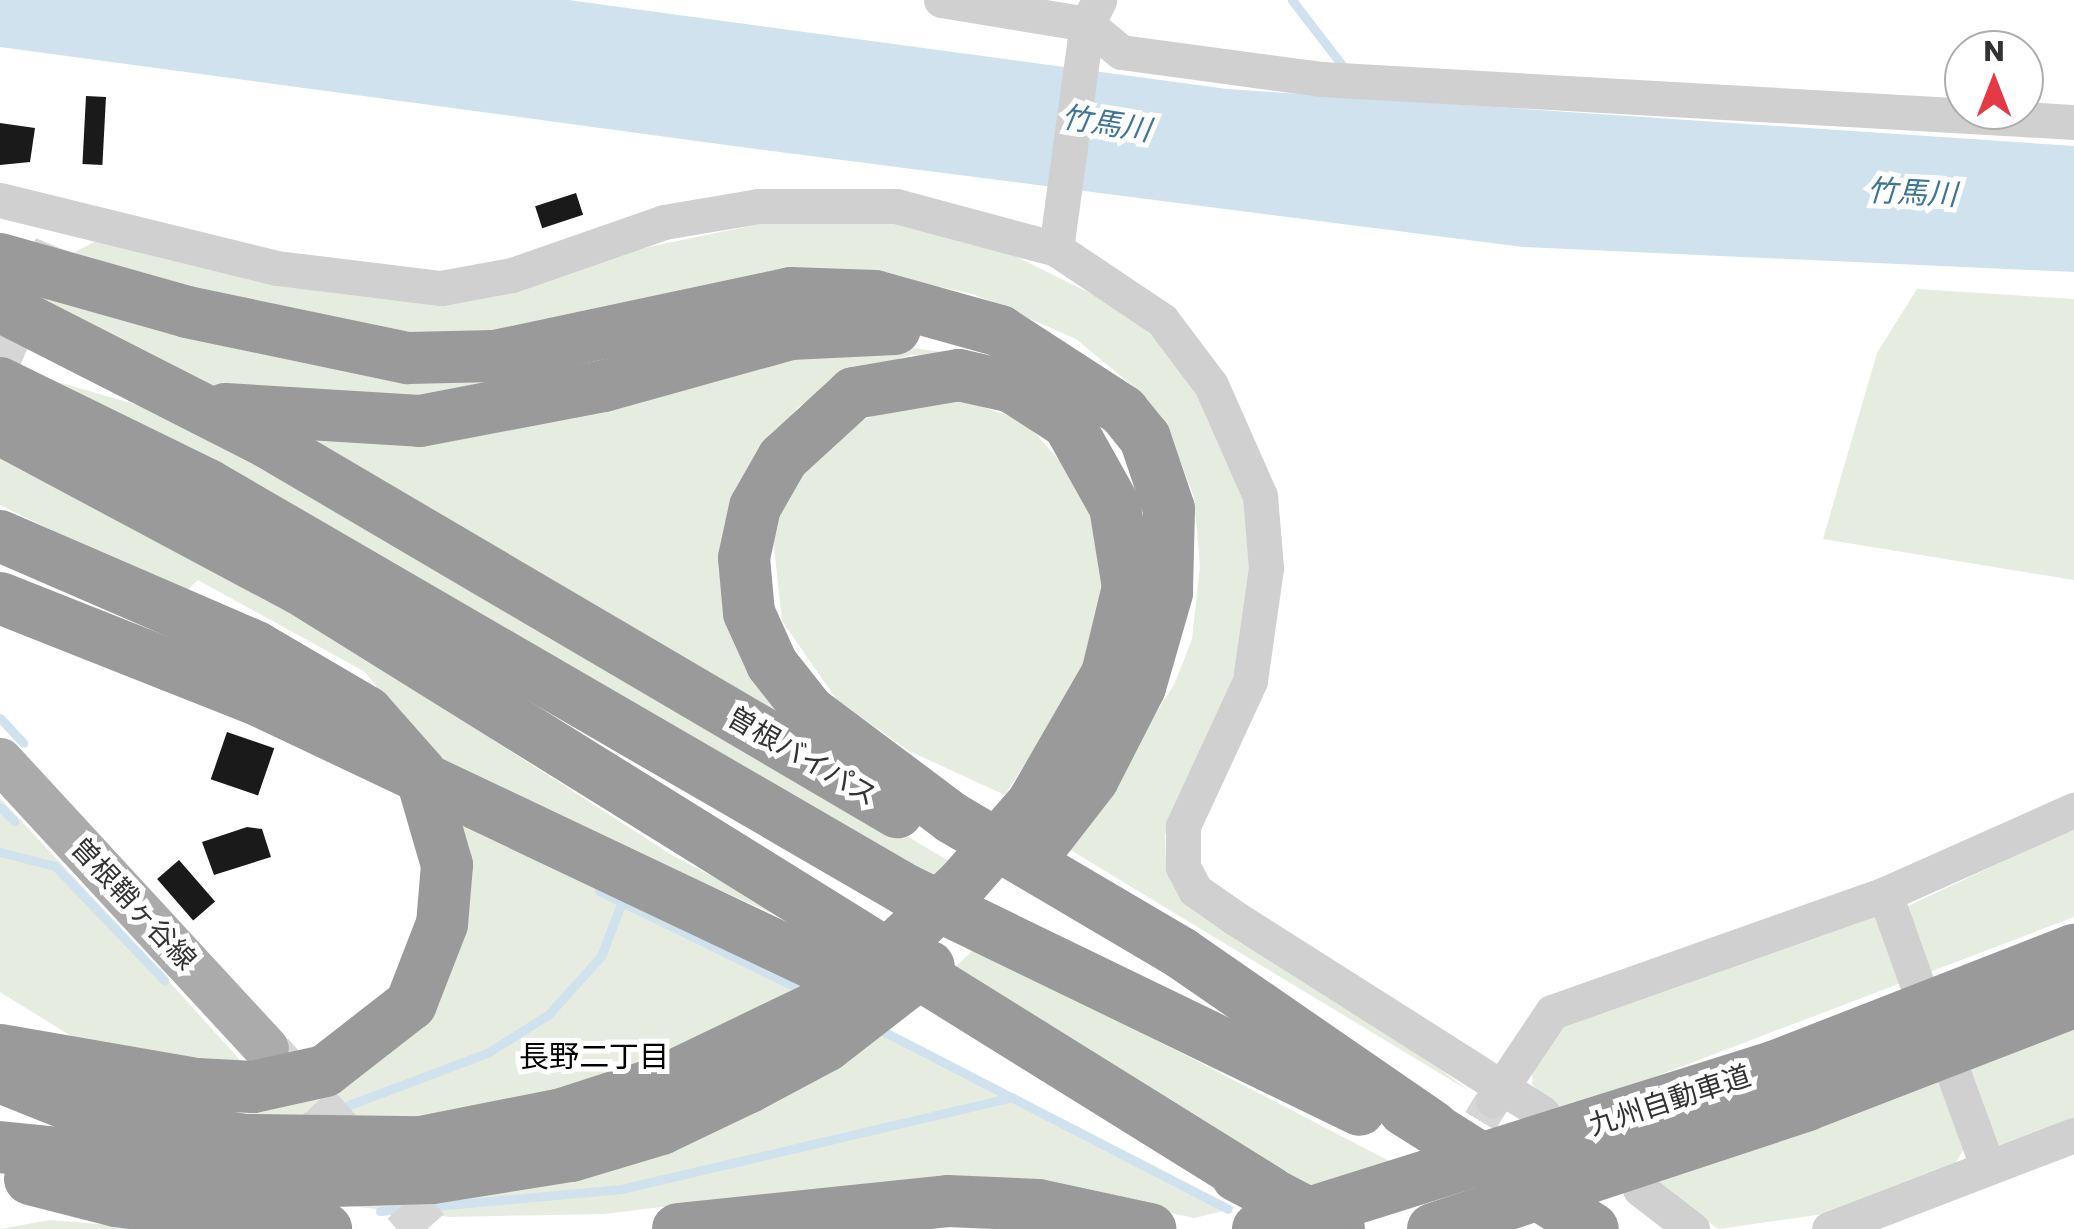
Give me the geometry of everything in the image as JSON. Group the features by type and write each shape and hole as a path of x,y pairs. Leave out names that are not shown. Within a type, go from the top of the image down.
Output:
{"highway":[{"path":"0,259 187,312 408,358 495,356 791,293 876,296 954,313 1035,352 1123,411 1145,438 1169,509 1158,640 1078,768 837,1015 661,1129 572,1156 432,1178 214,1174 0,1147"},
{"name":"曽根バイパス","path":"0,306 301,461 1433,1128 1593,1229"},
{"path":"0,338 170,397 332,420 498,411 790,334 925,331 1035,352"},
{"path":"1078,768 1128,588 1124,540 1101,472 1068,423 1012,387 908,377 854,393 783,458 754,506 744,558 749,613 772,664 809,710 952,818 1181,953 1433,1128"},
{"path":"0,383 208,486 1264,1211"},
{"path":"0,429 433,644 906,890 1398,1129 1577,1229"},
{"path":"0,528 51,556"},
{"path":"0,536 256,647 367,712 420,772 447,865 442,924 410,1004 325,1070 252,1087 197,1084 0,1050"},
{"path":"0,598 260,701 540,831 1264,1211 1338,1229"},
{"name":"九州自動車道","path":"1264,1211 1543,1128 1776,1066 2074,950"},
{"name":"九州自動車道","path":"1433,1229 1620,1183 2074,1002"},
{"path":"0,1077 100,1117 246,1140 421,1142 562,1114 661,1082 837,1015"},
{"path":"0,1171 116,1201 326,1229"},
{"path":"678,1229 948,1201 1038,1204 1150,1229"}],"main road":[{"name":"曽根鞘ヶ谷線","path":"0,760 266,1048"}],"street":[{"path":"941,0 1090,26 1121,52 1322,79 2074,122"},
{"path":"1056,249 1090,26"},
{"path":"0,200 57,232 277,268 441,288 512,275 664,222 826,202 896,206 1056,249 1162,320 1211,385 1260,496 1266,568 1258,643 1183,826 1182,867 1196,890 1543,1128"},
{"path":"1497,1093 1552,1012 1886,894 2074,810"},
{"path":"1886,894 1916,981"},
{"path":"1954,1075 1987,1164"},
{"path":"1829,1229 1987,1164 2074,1135"},
{"path":"1620,1183 1692,1229"}],"shaded area":[{"path":"788,218 894,223 1013,255 1130,313 1179,364 1208,403 1245,490 1254,556 1250,624 1216,730 1165,835 1166,860 1469,1091 1067,848 1174,685 1192,639 1200,566 1194,497 1176,450 1140,392 1076,339 973,294 879,274 490,338 333,326 73,253 98,240 398,299"},
{"path":"0,285 487,375 488,397 232,395"},
{"path":"1917,289 2074,299 2074,580 1823,539 1877,353"},
{"path":"885,344 985,358 910,355 844,377 797,408 748,472 796,723 309,437 777,354"},
{"path":"58,382 186,419 319,488 954,864 936,884"},
{"path":"913,401 965,401 1024,421 1085,489 1104,590 1082,676 1005,795 909,751 837,700 782,621 773,537 788,491 850,425"},
{"path":"0,451 210,558 672,855 841,944 438,765 365,672 198,580 183,594 0,505"},
{"path":"0,798 249,1070 84,1044 0,992"},
{"path":"460,818 811,985 719,1040 450,1120 276,1121 66,1087 353,1081 423,1019"},
{"path":"2074,828 2074,917 1560,1113 1532,1084 1534,1036 1848,914 1906,907"},
{"path":"975,948 1397,1165 1310,1190 946,976"},
{"path":"883,1027 1236,1208 1194,1218 1086,1194 784,1192 604,1214 450,1217 212,1191"},
{"path":"2074,1028 2074,1123 2012,1146 1966,1145 1952,1169 1838,1212 1718,1229 1655,1183"},
{"path":"50,1220 136,1227 150,1229 0,1229"}],"water":[{"name":"竹馬川","path":"0,0 568,0 1227,89 2074,146 2074,272 1523,247 741,147 0,47"}],"building":[{"path":"86,96 106,97 102,165 82,164"},
{"path":"0,123 35,128 30,162 0,165"},
{"path":"576,193 583,215 542,228 535,206"},
{"path":"227,732 274,748 258,796 211,779"},
{"path":"247,827 262,829 271,857 214,875 202,842"},
{"path":"179,860 215,902 193,921 157,879"}],"waterway":[{"path":"1292,0 1345,69"},
{"path":"0,718 23,743"},
{"path":"0,807 14,821"},
{"path":"0,852 55,866 164,980"},
{"path":"599,891 804,991"},
{"path":"349,1105 489,1052 549,1014 601,956 622,902"},
{"path":"881,1030 1228,1209"},
{"path":"380,1211 621,1189 1012,1097"}],"tunnel":[{"path":"0,368 52,245"},
{"path":"271,1053 427,1229"},
{"path":"1453,1166 1491,1103"}],"district":[{"name":"長野二丁目","path":"594,1057"}]}
